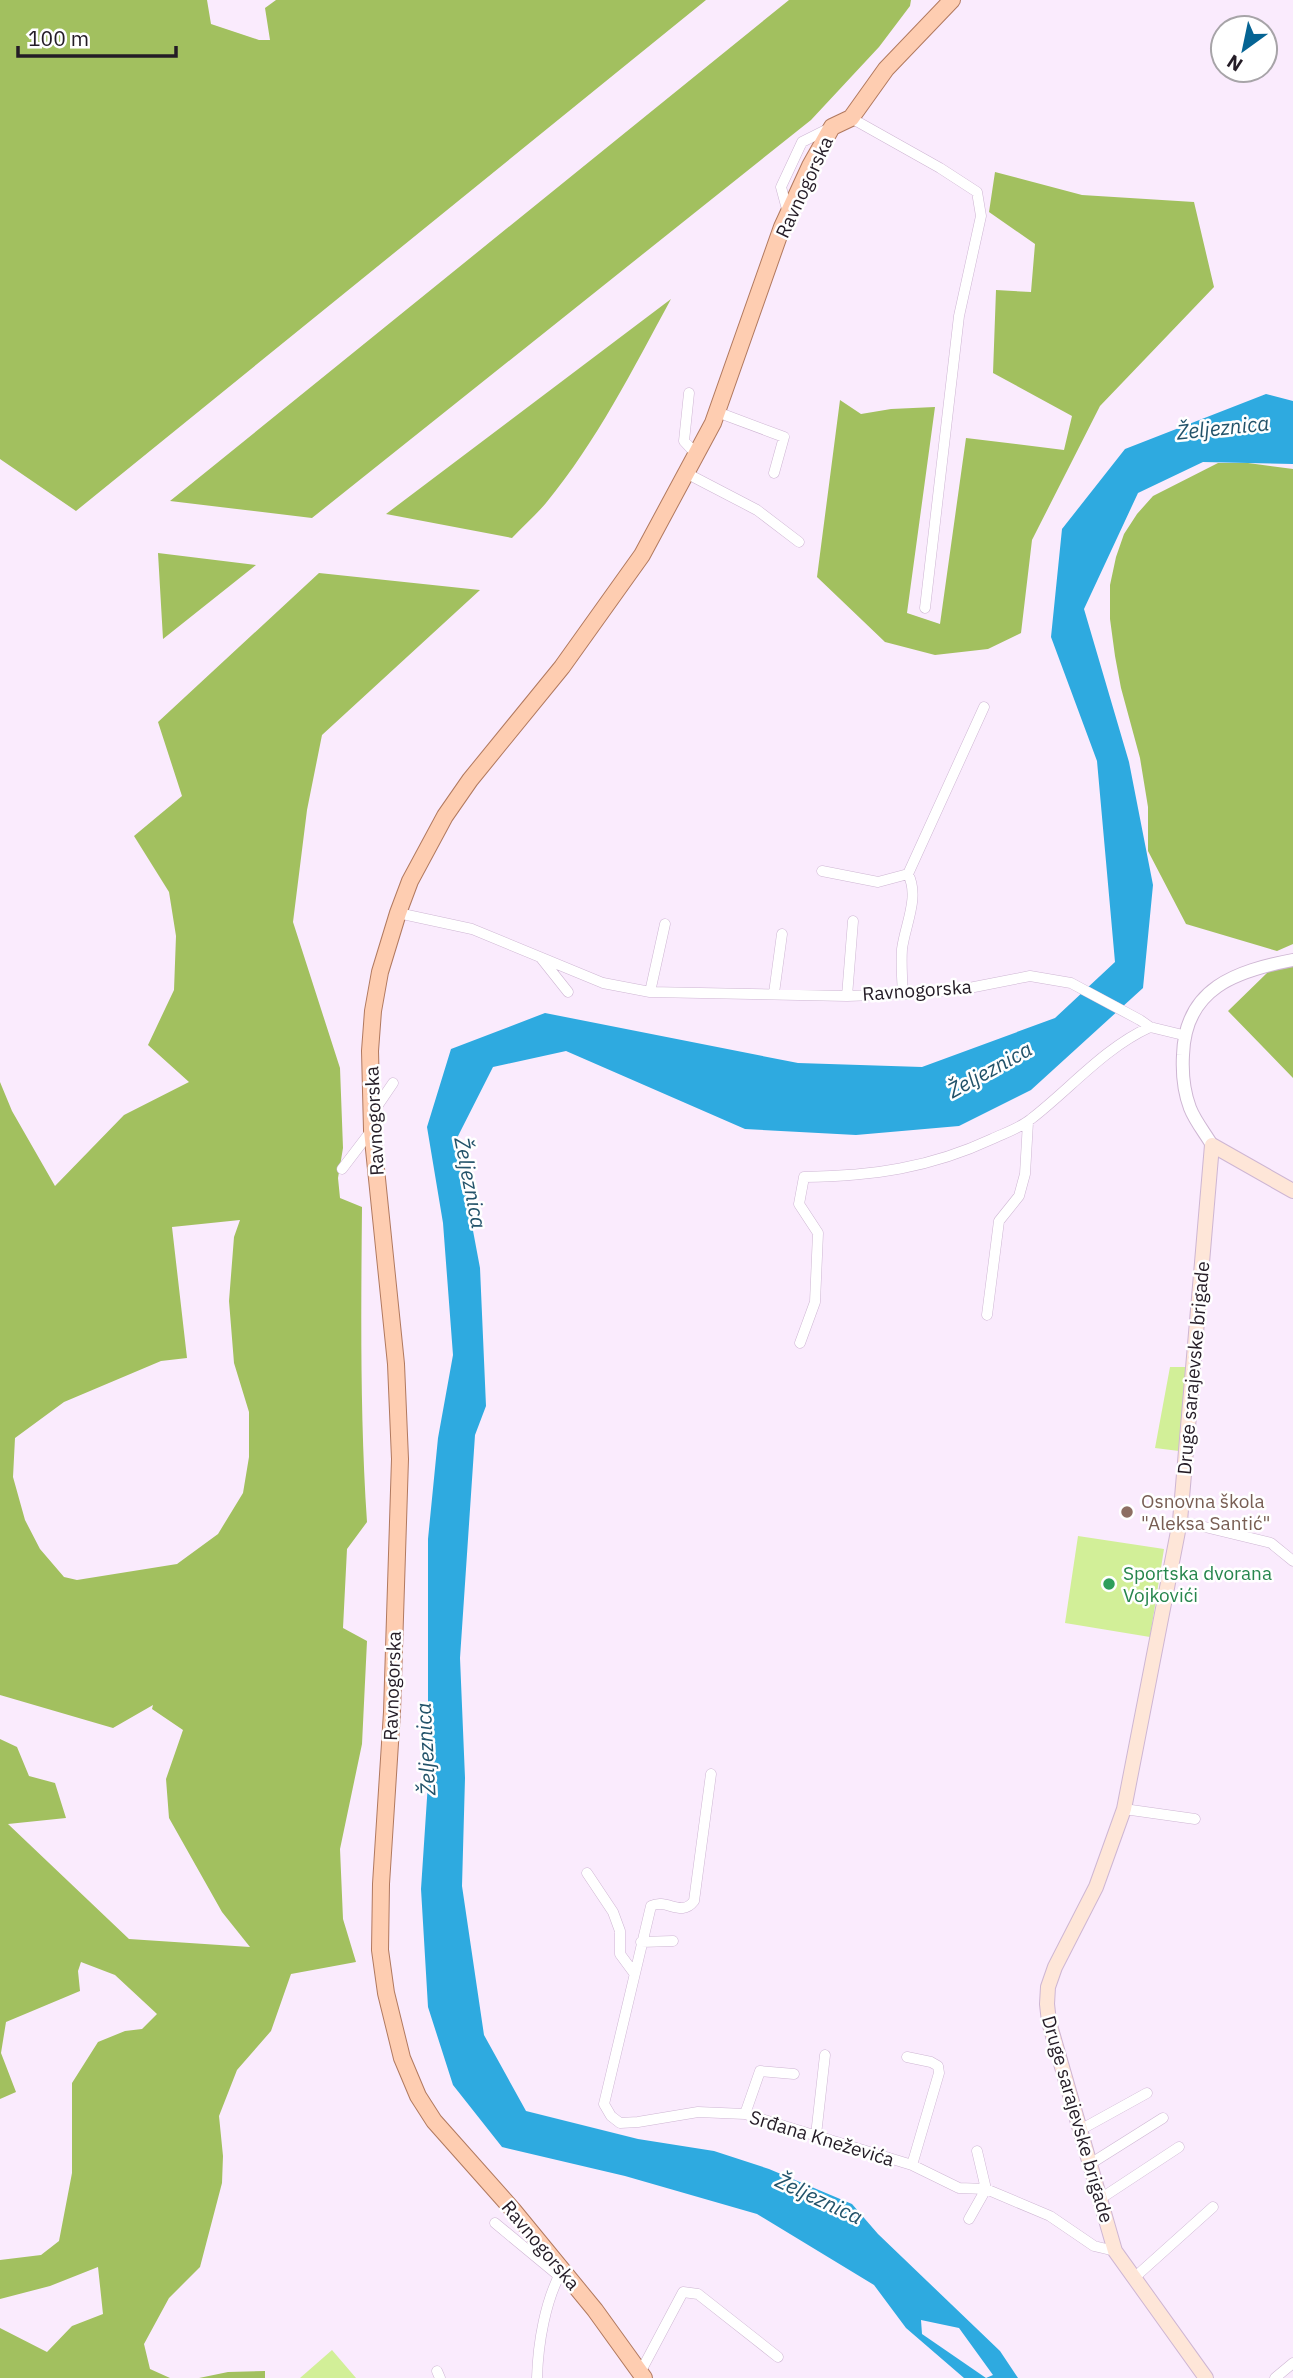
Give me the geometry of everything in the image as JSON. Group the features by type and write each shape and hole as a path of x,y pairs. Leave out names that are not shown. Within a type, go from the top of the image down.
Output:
{"main road":[{"name":"Ravnogorska","path":"643,2375 595,2309 560,2273 435,2121 418,2096 402,2058 386,1993 380,1950 381,1884 392,1712 400,1459 396,1364 372,1130 370,1087 373,1011 380,972 398,913 410,881 445,816 470,780 562,667 642,555 696,454 717,412 789,213 810,166 832,127 851,118 886,69 951,0"},
{"path":"1212,1145 1293,1191"},
{"name":"Druge sarajevske brigade","path":"1206,2378 1115,2251 1049,2022 1047,2004 1048,1987 1063,1950 1096,1887 1124,1809 1180,1521 1212,1145"}],"street":[{"path":"851,118 977,192 981,216 960,316 925,608"},
{"path":"689,393 684,442 696,454"},
{"path":"717,412 784,436 774,473"},
{"path":"686,473 757,510 799,542"},
{"path":"908,874 984,707"},
{"path":"822,871 878,882 908,874"},
{"path":"903,993 902,949 913,896 912,881 908,874"},
{"name":"Ravnogorska","path":"398,913 471,929 603,983 650,992 847,996 964,989 1030,976 1071,983 1150,1027 1183,1035"},
{"path":"847,996 853,920"},
{"path":"650,992 665,924"},
{"path":"774,993 782,934"},
{"path":"541,957 568,992"},
{"path":"1212,1145 1191,1109 1184,1085 1183,1035 1190,1017 1201,1001 1220,985 1246,972 1293,960"},
{"path":"800,1343 815,1303 818,1233 799,1204 804,1177 855,1177 901,1170 964,1152 1028,1122 1132,1035 1150,1027"},
{"path":"342,1169 377,1125 376,1108 393,1083"},
{"path":"987,1315 999,1221 1019,1196 1025,1174 1028,1122"},
{"path":"1180,1521 1271,1543 1292,1558"},
{"name":"Srđana Kneževića","path":"711,1774 694,1901 690,1907 683,1910 659,1903 651,1906 604,2104 611,2116 620,2123 698,2112 745,2114 912,2165 960,2188 986,2189 1050,2216 1094,2246 1115,2251"},
{"path":"1124,1809 1195,1819"},
{"path":"587,1873 613,1912 620,1930 620,1954 634,1973"},
{"path":"641,1942 673,1941"},
{"path":"816,2135 825,2055"},
{"path":"907,2057 932,2062 938,2066 939,2073 912,2165"},
{"path":"745,2114 760,2071 794,2074"},
{"path":"1080,2130 1147,2093"},
{"path":"1090,2164 1163,2118"},
{"path":"1100,2199 1179,2147"},
{"path":"969,2219 986,2189 977,2151"},
{"path":"1134,2278 1213,2207"},
{"path":"495,2223 560,2273 552,2289 537,2360 537,2378"},
{"path":"643,2375 683,2292 698,2294 778,2357"},
{"path":"1276,2378 1293,2362"}],"green space":[{"path":"0,0 207,0 211,24 259,40 270,40 265,8 276,0 706,0 76,511 0,459"},
{"path":"789,0 911,0 910,6 879,47 811,120 312,518 170,501"},
{"path":"995,172 1082,195 1194,202 1214,287 1100,406 1032,540 1021,633 988,649 935,655 885,642 817,577 840,400 861,414 891,409 935,407 907,613 940,624 966,438 1064,450 1072,416 993,373 996,290 1031,292 1035,244 989,212"},
{"path":"671,299 582,455 546,503 512,538 386,514"},
{"path":"1218,463 1248,463 1293,469 1293,944 1277,951 1186,924 1148,851 1148,807 1140,758 1121,688 1110,619 1110,585 1116,557 1124,534 1137,514 1153,496"},
{"path":"158,553 256,565 163,639"},
{"path":"319,573 480,590 322,735 307,810 293,922 340,1068 343,1148 338,1178 340,1198 362,1207 362,1404 367,1522 347,1549 343,1628 367,1641 362,1744 340,1849 343,1919 356,1962 291,1974 271,2031 237,2070 219,2116 223,2156 222,2183 200,2267 169,2298 144,2344 150,2369 170,2378 0,2378 0,2328 47,2352 72,2326 103,2314 98,2267 50,2286 0,2299 0,2260 41,2255 59,2241 72,2173 72,2083 98,2042 125,2031 142,2029 157,2014 115,1975 81,1962 78,1971 80,1991 6,2022 1,2053 16,2092 0,2099 0,1739 17,1747 29,1776 55,1783 66,1818 8,1824 129,1939 250,1947 222,1912 169,1818 166,1779 183,1730 152,1709 153,1705 113,1728 0,1695 0,1082 12,1111 55,1186 124,1115 189,1082 148,1045 174,990 176,936 169,892 134,836 182,796 158,722","holes":["240,1220 234,1237 229,1301 234,1363 249,1412 249,1457 243,1493 218,1534 177,1564 77,1580 64,1577 40,1549 25,1520 13,1477 15,1438 64,1402 161,1361 187,1358 172,1227"]},
{"path":"1293,964 1293,1078 1228,1011 1268,972"},
{"path":"1170,1367 1187,1367 1179,1451 1155,1448"},
{"path":"1078,1536 1164,1549 1150,1637 1065,1623"},
{"path":"332,2350 356,2378 300,2378"},
{"path":"265,2371 265,2378 199,2378 228,2372"}],"water":[{"name":"Željeznica","path":"1266,394 1293,401 1293,464 1203,462 1138,493 1084,609 1129,762 1153,885 1143,988 1031,1090 959,1126 856,1135 745,1129 566,1051 493,1067 456,1140 480,1268 486,1406 475,1435 460,1658 465,1778 462,1886 484,2035 526,2111 638,2139 714,2151 769,2169 852,2204 878,2234 1000,2351 1018,2378 964,2378 906,2328 874,2285 757,2214 625,2176 502,2147 453,2085 428,2007 421,1889 428,1783 428,1539 438,1438 453,1355 443,1223 427,1127 451,1049 545,1013 798,1063 922,1067 1055,1018 1115,962 1097,761 1051,637 1062,529 1125,449","holes":["921,2320 959,2328 993,2375 986,2378 922,2334"]}],"place":[{"name":"Osnovna škola \"Aleksa Santić\"","path":"1127,1512"},
{"name":"Sportska dvorana Vojkovići","path":"1109,1584"}]}
